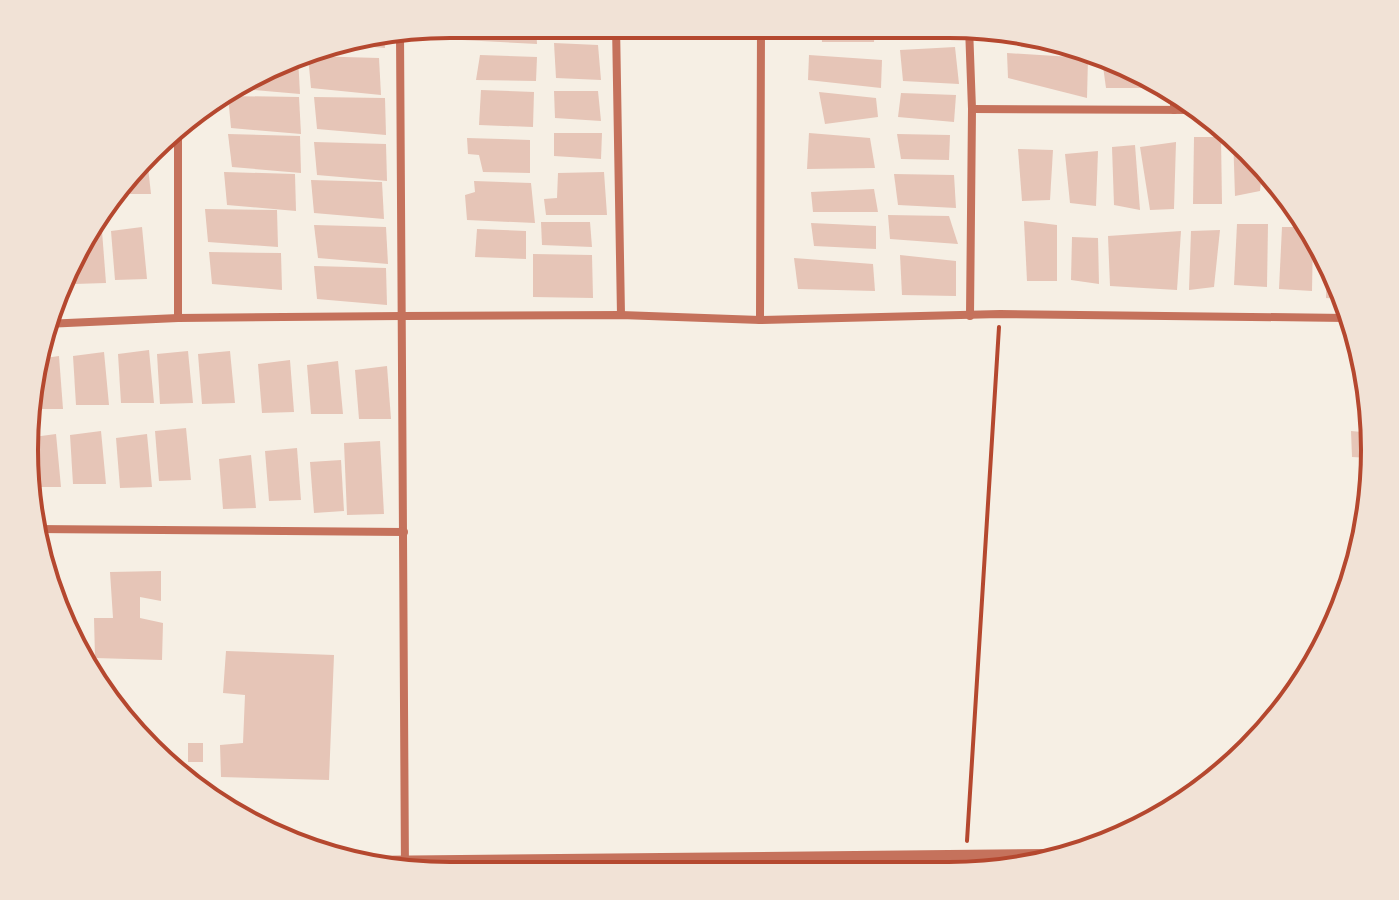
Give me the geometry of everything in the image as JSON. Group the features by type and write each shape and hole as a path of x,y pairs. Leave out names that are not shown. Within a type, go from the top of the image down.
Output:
{"street":[{"path":"616,38 621,315"},
{"path":"760,320 761,38"},
{"path":"969,39 972,109 970,316"},
{"path":"400,42 405,859"},
{"path":"1174,105 1174,110"},
{"path":"972,109 1182,110"},
{"path":"178,140 178,318"},
{"path":"58,323 178,318 621,315 760,320 1000,314 1339,318"},
{"path":"46,529 404,532"},
{"path":"664,862 1018,856"}],"path":[{"path":"966,855 1000,314"}],"building":[{"path":"537,38 537,44 462,40"},
{"path":"822,38 874,38 874,42 822,42"},
{"path":"554,43 598,45 601,80 556,78"},
{"path":"955,47 959,84 903,81 900,50"},
{"path":"1007,53 1072,57 1088,62 1087,98 1008,78"},
{"path":"480,55 537,57 536,81 476,80"},
{"path":"809,55 882,60 881,88 808,80"},
{"path":"329,57 379,58 381,95 311,88 309,63"},
{"path":"299,67 300,94 250,90"},
{"path":"1103,68 1146,88 1106,88"},
{"path":"481,90 534,92 533,127 479,125"},
{"path":"554,91 598,91 601,121 555,118"},
{"path":"819,92 876,98 878,117 825,124"},
{"path":"901,93 956,95 954,122 898,117"},
{"path":"239,96 299,97 301,134 231,128 229,102"},
{"path":"314,97 385,98 386,135 317,129"},
{"path":"554,133 602,133 601,159 554,156"},
{"path":"809,133 870,138 875,168 807,169"},
{"path":"228,134 300,136 301,173 232,167"},
{"path":"897,134 950,135 949,160 901,159"},
{"path":"1194,137 1217,137 1221,140 1222,204 1193,204"},
{"path":"467,138 530,140 530,173 483,172 479,155 468,154"},
{"path":"314,142 386,144 387,181 317,175"},
{"path":"1176,142 1174,209 1150,210 1140,147"},
{"path":"1135,145 1140,210 1114,205 1112,147"},
{"path":"1018,149 1053,150 1050,200 1022,201"},
{"path":"1098,151 1096,206 1070,203 1065,154"},
{"path":"1234,153 1261,181 1260,191 1235,196"},
{"path":"148,170 151,194 127,194"},
{"path":"224,172 295,174 296,211 227,205"},
{"path":"604,172 607,215 546,215 544,199 557,198 558,173"},
{"path":"894,174 954,175 956,208 898,205"},
{"path":"311,180 382,182 384,219 314,213"},
{"path":"474,181 531,183 535,223 467,220 465,195 475,192"},
{"path":"874,189 878,212 813,212 811,192"},
{"path":"205,209 277,210 278,247 208,242"},
{"path":"888,215 949,216 958,244 890,239"},
{"path":"1024,221 1057,225 1057,281 1027,281"},
{"path":"541,222 590,222 592,247 542,245"},
{"path":"811,223 876,226 876,249 814,246"},
{"path":"1237,224 1268,224 1267,287 1234,285"},
{"path":"314,225 386,227 388,264 318,258"},
{"path":"142,227 147,279 115,280 111,231"},
{"path":"1282,227 1296,227 1313,256 1312,291 1279,289"},
{"path":"477,229 526,231 526,259 475,257"},
{"path":"1220,230 1214,287 1189,290 1191,231"},
{"path":"101,231 106,283 74,284 80,268"},
{"path":"1181,231 1177,290 1110,286 1108,236"},
{"path":"1072,237 1098,238 1099,284 1071,280"},
{"path":"209,252 281,253 282,290 212,284"},
{"path":"533,254 592,255 593,298 533,297"},
{"path":"900,255 956,261 956,296 902,295"},
{"path":"794,258 873,264 875,291 798,289"},
{"path":"314,266 386,268 387,305 317,299"},
{"path":"1326,284 1332,298 1326,298"},
{"path":"149,350 154,403 121,403 118,354"},
{"path":"188,351 193,403 160,404 157,354"},
{"path":"230,351 235,403 202,404 198,354"},
{"path":"104,352 109,405 76,405 73,356"},
{"path":"59,356 63,409 41,409 49,357"},
{"path":"290,360 294,412 262,413 258,364"},
{"path":"338,361 343,414 311,414 307,365"},
{"path":"387,366 391,419 359,419 355,370"},
{"path":"186,428 191,480 159,481 155,431"},
{"path":"101,431 106,484 73,484 70,435"},
{"path":"1351,431 1360,432 1361,458 1352,457"},
{"path":"56,434 61,487 40,487 39,436"},
{"path":"147,434 152,487 120,488 116,438"},
{"path":"380,441 384,514 347,515 344,443"},
{"path":"297,448 301,500 269,501 265,451"},
{"path":"251,455 256,508 223,509 219,459"},
{"path":"341,460 344,511 314,513 310,462"},
{"path":"161,571 161,601 140,597 140,618 163,623 162,660 95,658 94,618 113,618 110,572"},
{"path":"226,651 334,655 329,780 221,777 220,745 243,743 245,695 223,693"},
{"path":"188,743 203,743 203,762 188,762"}]}
